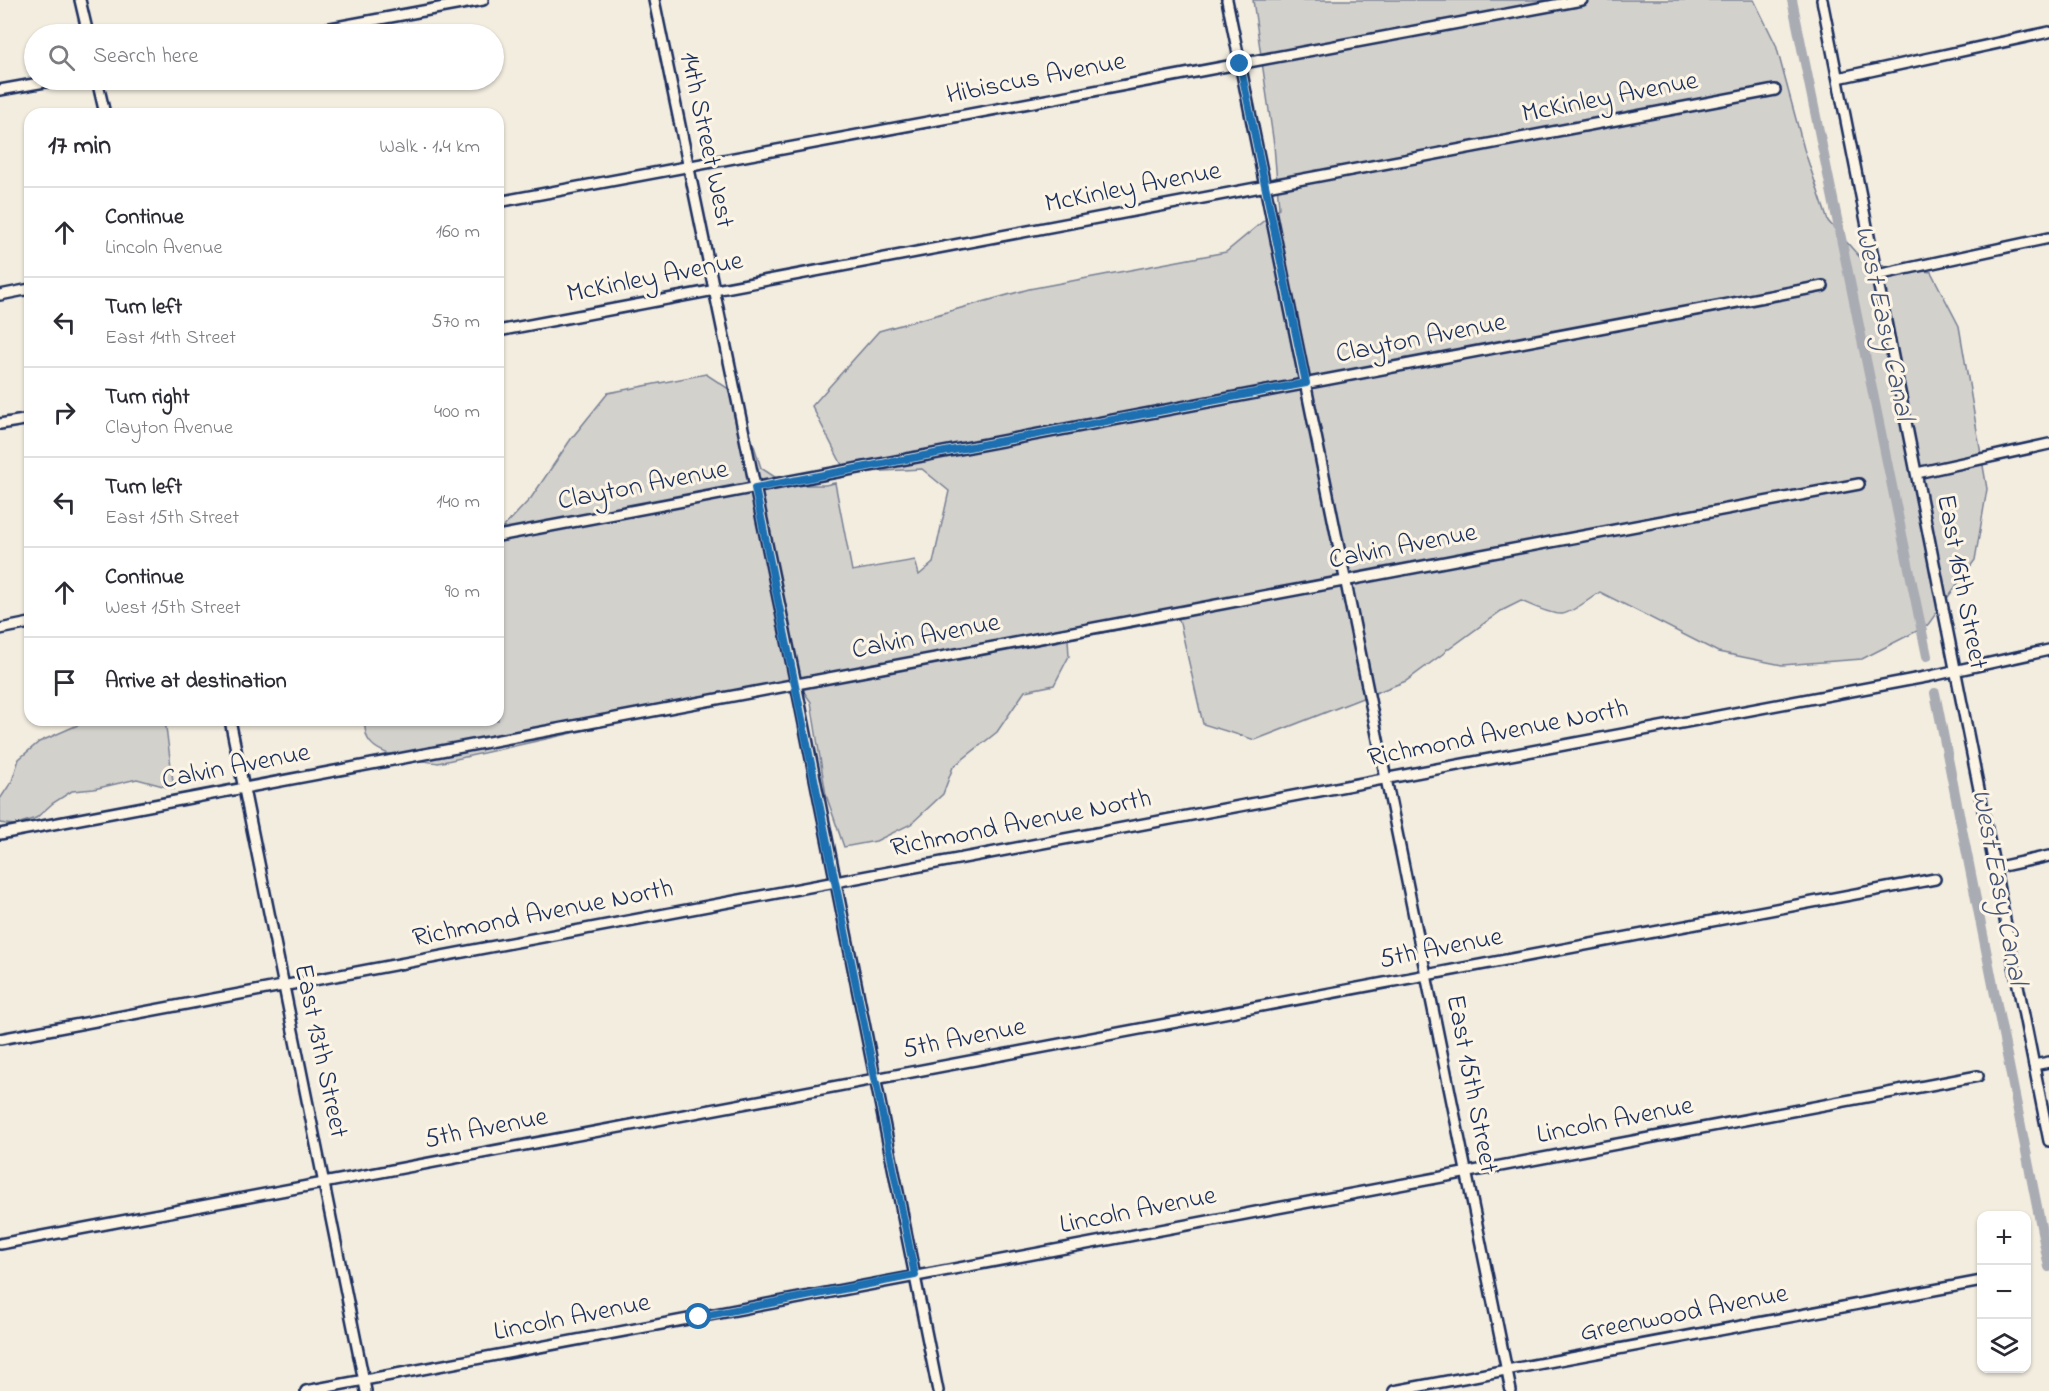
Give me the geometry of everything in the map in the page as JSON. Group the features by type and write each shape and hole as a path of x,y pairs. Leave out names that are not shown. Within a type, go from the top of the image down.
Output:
{"street":[{"path":"80,0 86,24"},
{"path":"352,24 483,0"},
{"name":"14th Street West","path":"654,0 796,684 938,1391"},
{"name":"East 15th Street","path":"1227,0 1511,1391"},
{"name":"Hibiscus Avenue","path":"504,201 1582,0"},
{"name":"East 16th Street","path":"1822,0 2049,1141"},
{"path":"1838,78 2049,32"},
{"path":"0,90 24,86"},
{"path":"99,90 104,108"},
{"name":"McKinley Avenue","path":"504,330 1775,90"},
{"path":"1877,275 2049,238"},
{"name":"Clayton Avenue","path":"504,535 1823,286"},
{"path":"0,295 24,290"},
{"path":"0,424 24,420"},
{"path":"1917,473 2049,444"},
{"name":"Calvin Avenue","path":"0,834 1859,484"},
{"path":"0,629 24,624"},
{"name":"Richmond Avenue North","path":"0,1039 1955,671 2049,650"},
{"name":"East 13th Street","path":"231,726 366,1391"},
{"path":"1994,868 2049,856"},
{"name":"5th Avenue","path":"0,1244 1935,879"},
{"path":"2034,1065 2049,1062"},
{"name":"Lincoln Avenue","path":"306,1391 1978,1076"},
{"name":"Greenwood Avenue","path":"1394,1391 1977,1282"}],"shaded area":[{"path":"1253,0 1754,0 1776,45 1804,149 1828,221 1865,263 1931,272 1959,326 1987,489 1975,560 1927,626 1862,659 1782,665 1718,652 1600,592 1576,608 1562,614 1521,601 1501,611 1406,681 1255,740 1203,724 1179,619 1068,639 1069,656 1054,685 1025,691 997,732 953,767 943,794 911,824 876,841 844,847 826,795 811,702 798,683 438,763 390,754 373,745 367,737 365,726 504,726 504,527 531,498 571,439 608,393 706,374 738,395 761,468 787,485 835,483 852,571 915,560 919,575 933,563 949,491 922,469 846,473 812,406 879,331 1029,289 1226,252 1279,208 1274,145"},
{"path":"75,726 166,726 174,789 137,779 94,789 72,791 53,803 36,818 14,825 0,823 0,799 12,781 19,759 39,742"}],"waterway":[{"name":"West Easy Canal","path":"1792,0 1927,656"},
{"name":"West Easy Canal","path":"1935,693 2049,1267"}],"route":[{"path":"699,1317 915,1275 755,488 1306,383 1240,64"}]}
